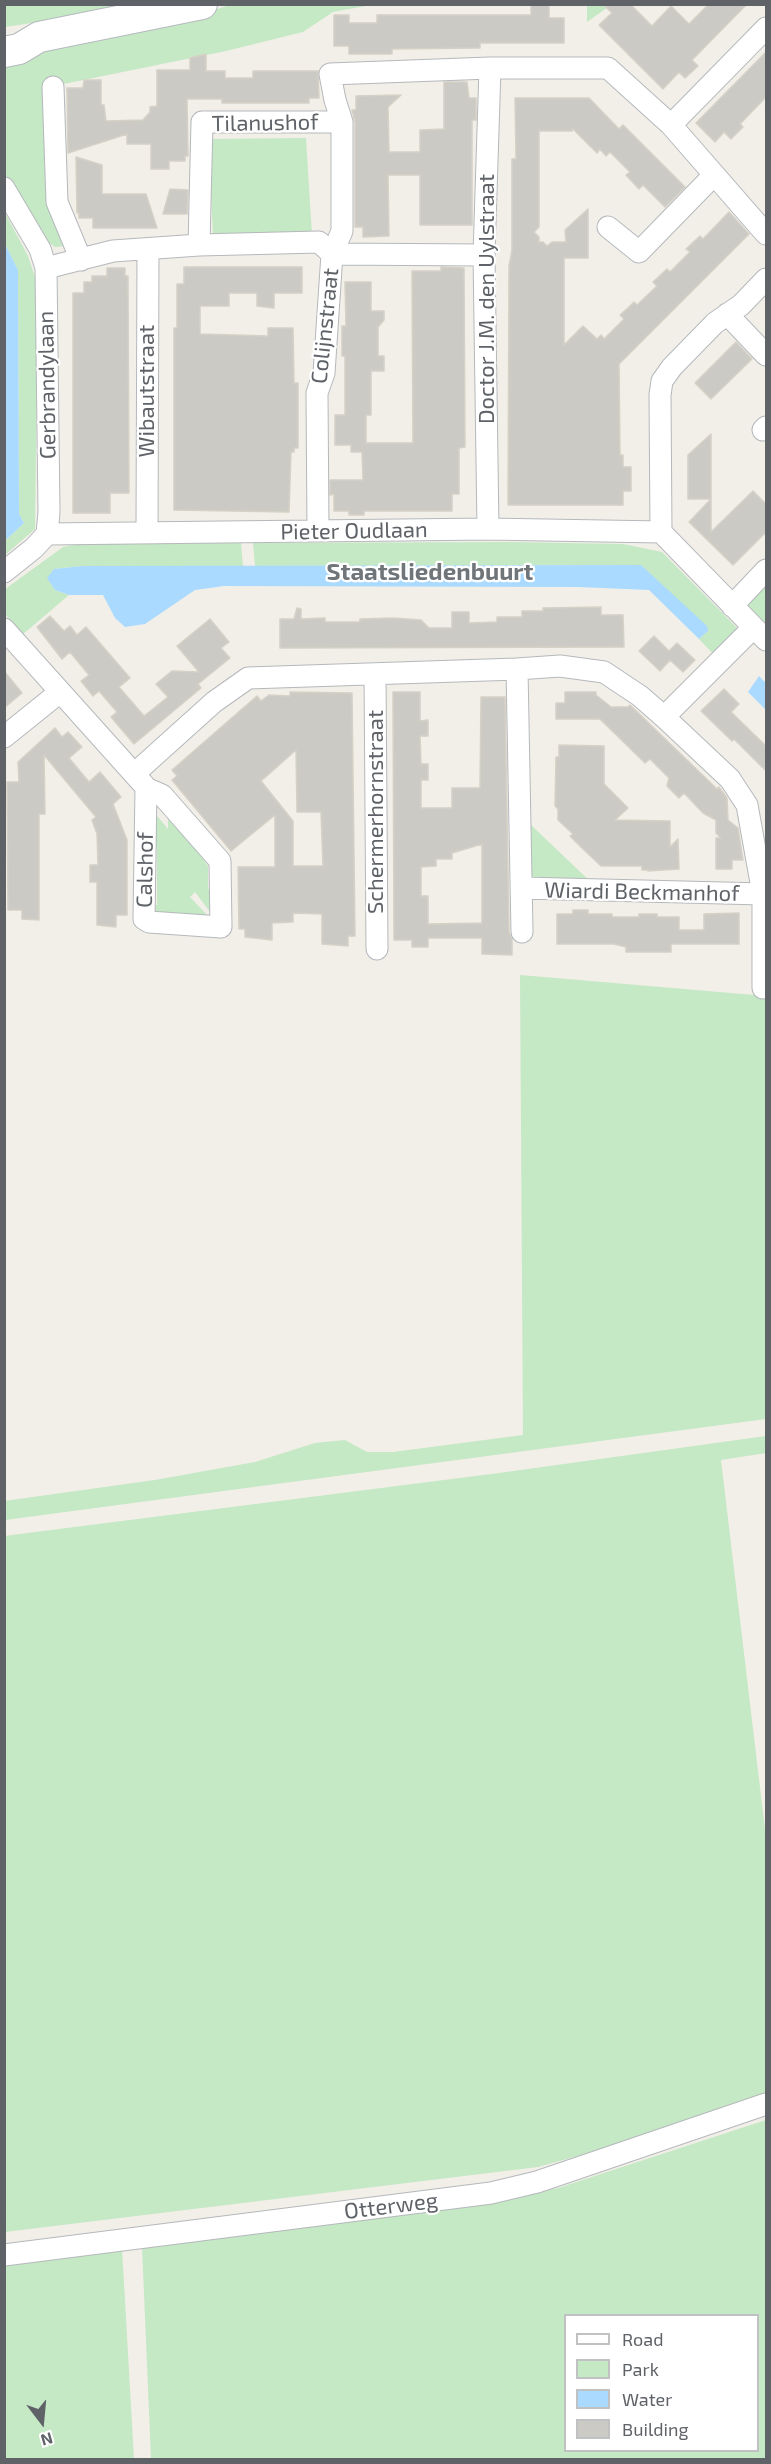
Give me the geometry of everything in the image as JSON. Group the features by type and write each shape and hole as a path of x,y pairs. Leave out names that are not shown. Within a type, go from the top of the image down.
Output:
{"street":[{"path":"4,35 39,37 202,4"},
{"path":"671,125 766,28"},
{"path":"4,52 19,49 39,37"},
{"path":"342,122 330,75 490,68 608,68 671,125 766,234"},
{"name":"Doctor J.M. den Uylstraat","path":"488,529 484,255 490,68"},
{"path":"53,87 57,202 81,260"},
{"name":"Tilanushof","path":"199,245 201,122 342,122"},
{"name":"Colijnstraat","path":"318,531 317,393 324,373 332,254 342,231 342,122"},
{"path":"608,227 639,252 714,175"},
{"name":"Gerbrandylaan","path":"6,194 40,249 46,268 47,534"},
{"path":"46,268 113,251 199,245 319,242 332,254 484,255"},
{"name":"Wibautstraat","path":"147,532 148,250"},
{"path":"664,717 760,634 661,532 660,395 662,381 672,367 715,322 741,305 766,279"},
{"path":"727,314 766,355"},
{"name":"Pieter Oudlaan","path":"47,534 488,529 661,532"},
{"path":"4,572 34,548 47,534"},
{"path":"732,606 766,570"},
{"name":"Calshof","path":"4,628 140,781 162,795 220,861 221,927 150,922 144,919 140,781"},
{"name":"Wiardi Beckmanhof","path":"522,932 517,669 560,666 604,672 640,696 664,717 730,779 747,805 763,894 763,988"},
{"path":"140,781 214,702 248,678 517,669"},
{"name":"Schermerhornstraat","path":"375,674 377,949"},
{"path":"4,737 60,692"},
{"name":"Wiardi Beckmanhof","path":"522,888 763,894"},
{"name":"Otterweg","path":"4,2255 491,2193 548,2179 766,2104"}],"green space":[{"path":"21,4 125,5 78,16 5,27 5,6"},
{"path":"587,4 611,5 587,22"},
{"path":"230,5 371,5 333,12 303,32 226,51 44,88 44,164 49,196 65,246 55,247 36,234 5,175 4,59 163,26"},
{"path":"306,138 312,235 213,237 209,139"},
{"path":"5,213 28,256 38,286 35,529 5,555 4,537 7,539 24,523 19,514 18,270 5,244"},
{"path":"241,543 243,566 82,566 54,569 48,578 55,590 69,595 22,635 5,614 4,590 63,547 79,544"},
{"path":"253,543 623,544 662,552 741,632 716,657 699,639 708,631 641,565 255,566"},
{"path":"766,581 766,626 742,605"},
{"path":"158,804 200,849 201,856 208,866 208,888 216,902 214,917 195,892 190,897 209,917 208,920 152,912 152,906 157,905 157,848 152,844 153,811 168,829 168,818"},
{"path":"531,825 595,886 531,883"},
{"path":"520,975 766,996 766,1419 5,1520 4,1501 155,1480 255,1462 315,1443 345,1440 367,1452 393,1452 523,1435"},
{"path":"766,1436 766,1453 721,1460 766,1838 766,2096 625,2143 538,2167 5,2232 4,1536 499,1473"},
{"path":"766,2120 766,2459 151,2459 142,2246 521,2196 558,2188"},
{"path":"122,2248 134,2459 5,2459 4,2262"}],"water":[{"path":"5,244 18,270 19,514 24,523 7,539 4,537"},
{"path":"641,565 707,626 708,631 699,639 649,590 578,587 224,586 195,590 145,624 125,627 115,618 103,595 69,595 55,590 47,578 54,569 82,566"},
{"path":"759,676 766,683 766,710 748,692"}],"building":[{"path":"531,4 549,4 549,18 564,18 564,43 480,43 480,48 392,49 392,54 349,54 349,46 334,46 334,15 349,15 349,23 377,23 377,15 531,15"},
{"path":"603,4 630,4 652,26 671,6 689,24 709,4 747,4 692,60 698,66 685,78 679,72 663,89 599,25 612,13"},
{"path":"766,52 766,97 740,124 743,127 731,139 724,132 715,142 696,123"},
{"path":"206,54 206,71 225,71 225,78 253,78 253,71 318,71 319,98 309,98 309,103 222,103 222,99 187,99 188,156 185,156 185,161 169,161 169,169 151,169 151,144 127,144 127,134 68,153 67,88 83,88 84,80 101,80 101,105 104,105 106,121 143,120 150,112 150,107 157,106 157,70 190,70 190,58"},
{"path":"444,82 467,82 469,98 476,98 476,120 472,120 472,225 420,225 420,175 388,175 389,236 363,237 363,227 355,227 355,122 352,110 356,110 356,96 401,95 388,107 389,152 420,152 420,130 444,129"},
{"path":"515,98 589,98 619,129 623,125 685,187 665,207 643,185 639,189 626,175 630,172 610,152 606,156 600,149 597,153 572,128 572,131 539,131 539,227 534,232 539,237 539,242 547,246 552,242 566,242 565,230 588,209 588,258 564,258 564,345 583,326 597,339 601,335 604,339 624,319 620,315 634,302 637,305 657,286 653,282 667,269 670,272 690,252 686,249 700,236 703,239 729,212 749,234 619,364 620,455 623,455 623,467 631,467 631,491 623,491 623,505 508,505 509,266 512,250 512,159 516,159"},
{"path":"76,157 102,165 102,194 146,194 157,228 93,228 93,218 79,218"},
{"path":"170,189 188,190 187,214 163,214"},
{"path":"184,267 302,267 302,293 274,293 274,308 257,306 257,293 229,293 229,306 200,306 200,334 268,336 268,328 293,328 294,383 298,383 298,448 294,448 294,452 291,452 289,512 174,510 174,328 177,328 177,284 184,284"},
{"path":"441,267 464,268 465,447 459,448 459,494 452,494 452,511 364,511 364,515 349,515 349,511 334,511 334,494 330,495 330,480 363,480 362,452 351,452 351,445 335,445 335,415 345,415 345,356 342,356 342,326 346,326 345,282 371,282 371,311 384,311 384,320 378,327 378,356 384,356 384,371 371,371 371,415 366,415 366,443 413,443 412,271 441,271"},
{"path":"107,268 125,268 125,276 128,276 129,493 110,493 110,513 73,513 73,293 84,293 84,282 92,282 92,276 107,276"},
{"path":"736,342 752,359 711,399 695,383"},
{"path":"711,434 711,499 688,499 688,455"},
{"path":"753,491 766,504 766,532 733,565 689,522 711,499 711,532"},
{"path":"601,607 601,615 623,615 624,647 280,648 280,619 294,619 297,608 301,609 301,619 325,618 325,622 360,622 360,619 393,618 421,620 429,628 452,628 452,612 469,612 469,623 497,622 497,617 522,617 522,611 543,611 543,608"},
{"path":"50,616 64,631 70,626 77,635 86,627 130,678 119,687 144,716 168,697 156,684 172,671 199,672 177,646 210,619 229,642 221,648 230,658 198,684 201,688 134,744 111,717 117,712 99,691 93,696 81,681 89,675 70,652 62,659 37,627"},
{"path":"654,636 669,651 677,643 695,660 683,672 670,660 660,671 639,651"},
{"path":"4,671 22,693 4,708"},
{"path":"724,689 739,704 731,712 766,746 766,771 734,739 732,741 701,711"},
{"path":"290,692 352,693 355,936 348,936 348,946 322,944 322,914 293,913 293,922 272,923 272,940 245,937 245,929 239,929 238,867 275,867 275,815 231,851 172,780 177,776 172,770 257,696 261,701 269,695 290,696","holes":["296,750 297,812 321,812 323,866 293,866 293,821 261,781"]},
{"path":"393,692 420,692 420,721 428,720 428,736 420,736 421,764 428,764 428,780 421,780 421,808 452,808 452,788 480,788 481,697 505,697 509,932 512,939 512,955 482,954 482,938 428,938 428,947 412,947 412,940 394,940","holes":["482,844 482,923 428,924 428,896 421,896 421,867 436,866 436,859 452,859 452,853"]},
{"path":"565,692 596,692 596,695 611,707 630,705 717,789 719,787 727,798 728,820 738,828 743,860 732,860 732,869 716,869 716,838 721,838 716,833 716,820 703,813 684,793 679,798 667,786 669,778 650,759 645,763 600,719 556,719 556,703 565,703"},
{"path":"55,728 62,737 68,732 82,747 69,758 89,782 100,772 121,797 113,804 127,840 127,915 116,915 116,927 97,925 97,882 90,882 90,865 98,865 97,834 92,820 96,817 44,755 45,814 39,814 39,920 22,919 22,910 8,910 7,782 19,782 18,762"},
{"path":"559,745 604,746 604,784 628,808 615,820 670,821 670,847 678,839 679,869 648,871 642,870 642,866 601,866 570,836 573,834 558,820 558,809 555,806 556,757 559,757"},
{"path":"573,910 588,910 588,914 612,914 612,917 657,914 657,917 679,917 679,930 704,930 704,914 739,913 739,944 671,944 671,952 626,952 626,947 614,944 557,944 557,914 573,914"}],"district":[{"name":"Staatsliedenbuurt","path":"430,572"}]}
